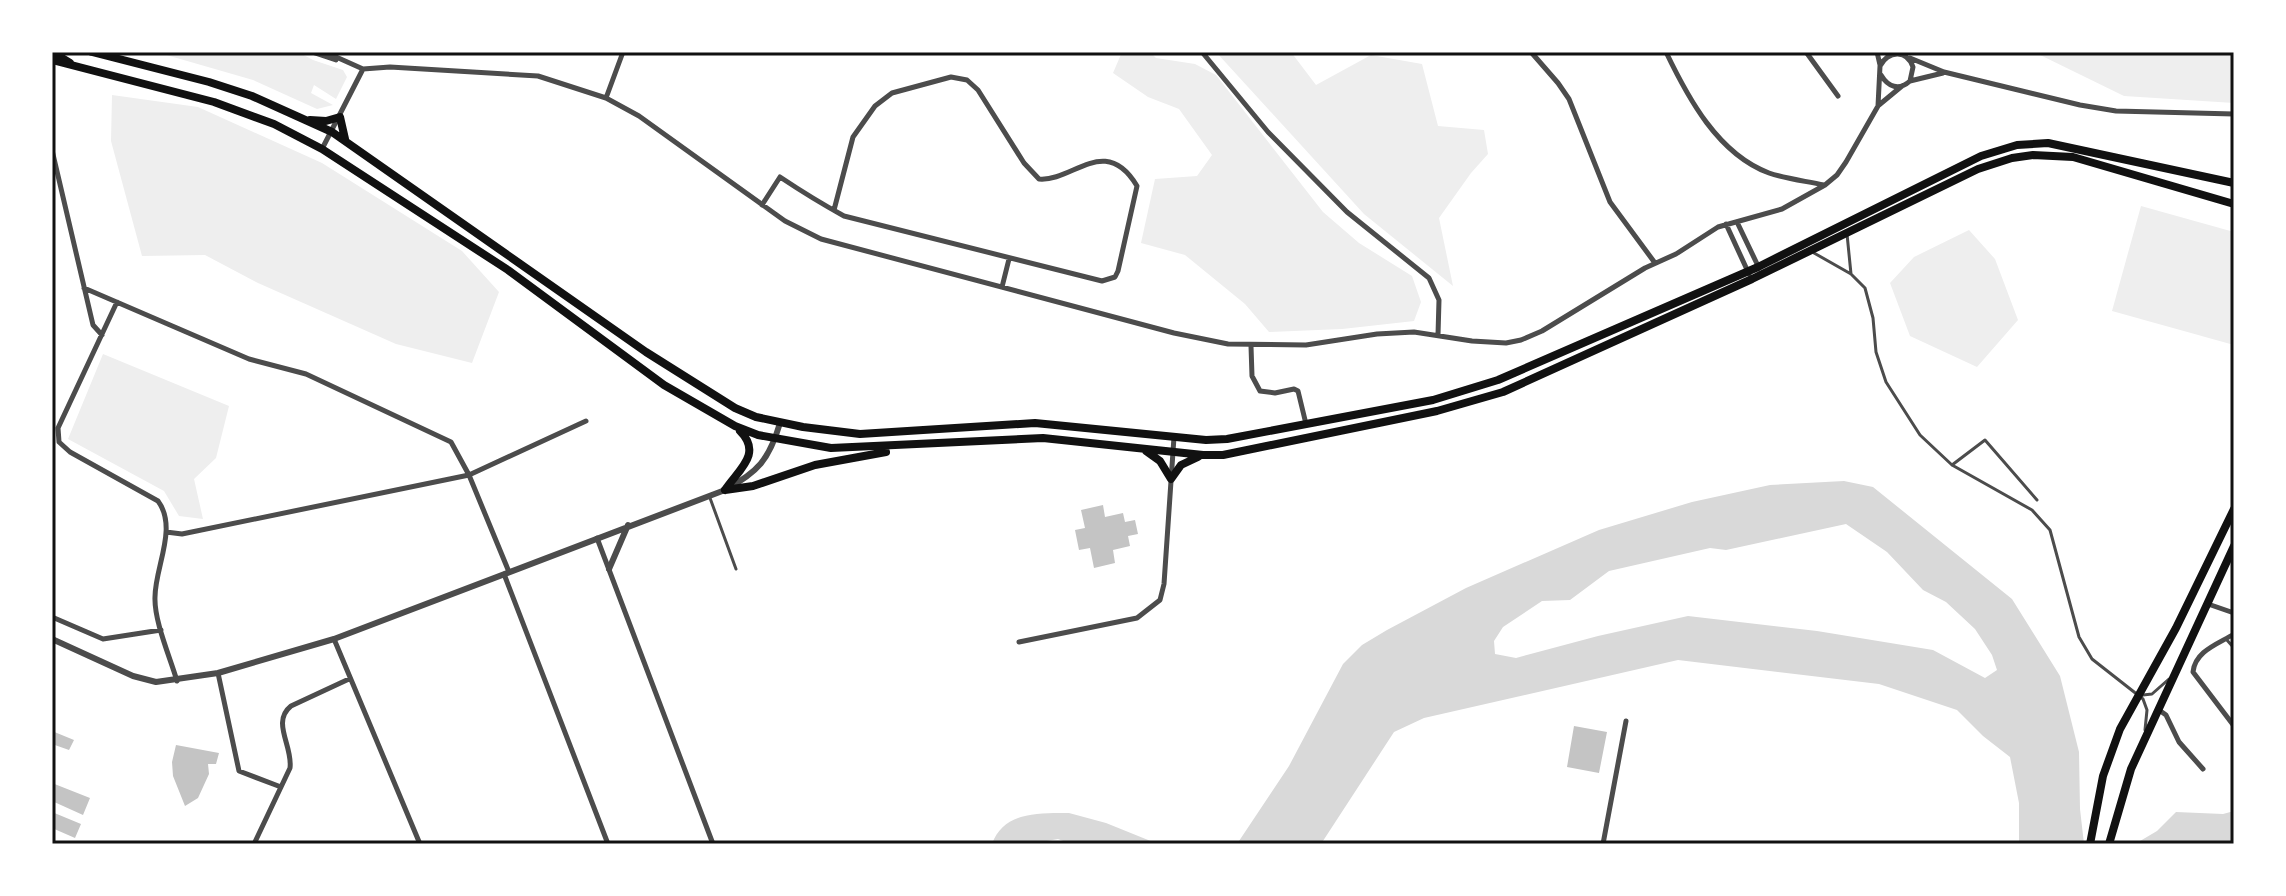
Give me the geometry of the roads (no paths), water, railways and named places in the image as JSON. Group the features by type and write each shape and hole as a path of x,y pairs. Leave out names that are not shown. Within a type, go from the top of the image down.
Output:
{"main road":[{"path":"52,52 73,65"},
{"path":"92,52 252,96 332,132 646,352 735,408 780,423 844,433 877,434 1035,423 1174,437 1227,439 1433,400 1498,380 1750,276"},
{"path":"52,60 214,102 274,124 322,149 508,270 664,385 735,426 775,439 831,448 1043,438 1203,455 1239,453 1480,400 1525,383 1750,276 1981,156 2017,145 2063,145 2234,183"},
{"path":"305,120 326,121 340,117 340,127 347,143"},
{"path":"1760,271 1847,234 1978,169 2033,155 2073,157 2234,204"},
{"path":"725,490 749,457 749,444 735,426"},
{"path":"725,490 753,486 815,465 914,446"},
{"path":"1143,449 1160,461 1171,479 1181,465 1203,455"},
{"path":"2090,844 2103,776 2120,729 2192,597 2234,509"},
{"path":"2109,844 2120,800 2143,743 2234,546"},
{"path":"2192,597 2208,604"}],"street":[{"path":"312,52 349,63"},
{"path":"325,52 363,69 390,67 538,76 606,98 639,116 785,221 821,239 1174,333 1251,346 1306,345 1394,333 1438,335 1492,343 1521,340 1676,254 1701,236 1726,224 1782,209 1825,185 1846,162 1878,106 1910,81 1944,72"},
{"path":"606,98 623,52"},
{"path":"1202,52 1268,132 1347,212 1429,278 1439,300 1438,335"},
{"path":"1531,52 1569,99 1606,194 1655,263"},
{"path":"1666,52 1709,125 1734,153 1768,173 1825,185"},
{"path":"1806,52 1838,96"},
{"path":"1877,52 1881,75 1878,106"},
{"path":"1880,66 1888,56 1901,54 1944,72 2116,111 2234,114"},
{"path":"1901,54 1913,67 1910,81"},
{"path":"322,149 363,69"},
{"path":"1881,75 1893,87 1902,86"},
{"path":"762,205 780,177 834,210 844,216 1102,281 1115,277 1118,271 1137,186 1128,174 1106,161 1087,163 1047,180 1039,179 1024,163 978,90 967,80 951,77 892,93 875,106 853,137 834,210"},
{"path":"52,150 93,325 102,335"},
{"path":"1737,222 1760,271"},
{"path":"1726,224 1750,276"},
{"path":"1002,287 1009,259"},
{"path":"84,288 249,359 306,374 451,442 469,475 608,844"},
{"path":"117,302 58,428 59,442 70,452 158,501 164,509 166,532 154,598 177,681"},
{"path":"1251,346 1252,376 1260,391 1266,394 1298,391 1306,425"},
{"path":"166,532 182,534 469,475 586,421"},
{"path":"52,639 133,676 156,682 218,673 334,639 725,490 751,476 764,462 780,423"},
{"path":"1019,642 1137,618 1160,600 1164,584 1174,437"},
{"path":"609,569 628,525"},
{"path":"597,537 713,844"},
{"path":"2208,604 2234,613"},
{"path":"52,617 103,639 162,630"},
{"path":"2234,634 2197,658 2193,672 2234,726"},
{"path":"334,639 420,844"},
{"path":"218,673 239,771 281,787"},
{"path":"254,844 290,768 292,755 281,723 284,712 349,679"},
{"path":"2159,710 2166,715 2179,742 2203,769"},
{"path":"1603,844 1626,721"}],"lane":[{"path":"1847,234 1851,274"},
{"path":"1810,251 1851,274 1865,288 1869,296 1876,352 1886,382 1920,435 1952,465 2032,510 2050,530 2079,637 2092,659 2113,678 2139,694 2152,694 2177,671"},
{"path":"1952,465 1985,440 2037,500"},
{"path":"708,494 736,569"},
{"path":"2226,639 2234,648"},
{"path":"2139,694 2147,710 2143,743"}]}
